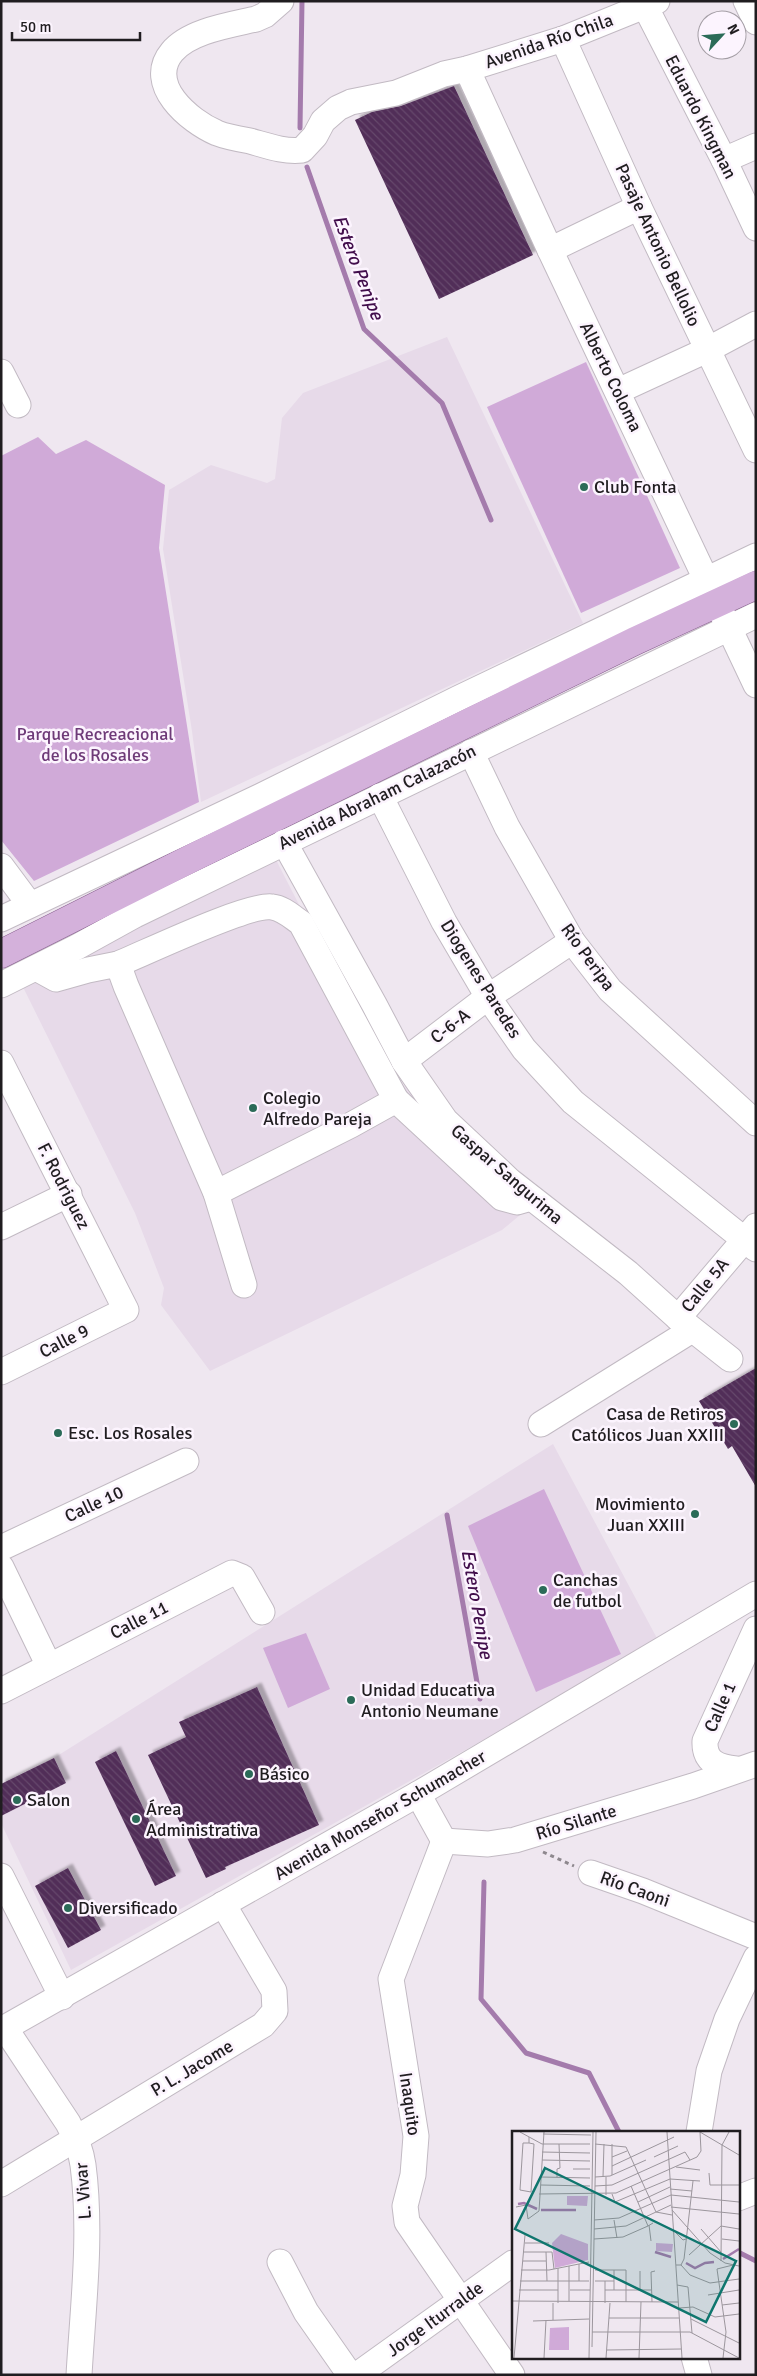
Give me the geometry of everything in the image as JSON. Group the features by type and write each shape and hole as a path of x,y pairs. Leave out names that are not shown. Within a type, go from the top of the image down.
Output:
{"main road":[{"name":"Avenida Abraham Calazacón","path":"1,954 711,592 756,585"}],"street":[{"name":"Avenida Río Chila","path":"280,1 265,15 194,35 172,52 164,68 164,82 177,105 191,119 218,133 289,151 302,150 315,136 323,121 338,108 351,102 396,93 444,74 467,69 563,39 651,4"},
{"path":"746,1 756,22"},
{"name":"Eduardo Kingman","path":"651,4 756,228"},
{"name":"Pasaje Antonio Bellolio","path":"563,39 639,207 756,450"},
{"name":"Alberto Coloma","path":"467,69 550,250 756,684"},
{"path":"724,160 756,146"},
{"path":"550,250 639,207"},
{"path":"618,391 707,350 756,324"},
{"path":"1,372 18,405"},
{"name":"Avenida Abraham Calazacón","path":"1,919 261,796 468,694 711,592 756,556"},
{"name":"Avenida Abraham Calazacón","path":"1,985 135,915 756,615"},
{"name":"Río Peripa","path":"471,752 507,827 572,941 610,990 756,1122"},
{"name":"Diogenes Paredes","path":"380,796 444,922 488,997 524,1049 574,1102 752,1238"},
{"name":"Gaspar Sangurima","path":"284,842 404,1061 445,1120 510,1181 628,1273 685,1324"},
{"path":"1,866 30,905"},
{"path":"36,968 56,979 118,964 246,910 270,906 284,911 301,923 396,1100 502,1198 518,1202 532,1198"},
{"name":"C-6-A","path":"404,1061 488,997 572,941"},
{"path":"118,964 216,1193 244,1285"},
{"name":"F. Rodriguez","path":"1,1063 69,1194 126,1310"},
{"path":"216,1193 396,1100"},
{"path":"1,1226 69,1194"},
{"name":"Calle 5A","path":"730,1359 685,1324 752,1238"},
{"name":"Calle 9","path":"1,1372 126,1310"},
{"path":"541,1424 685,1324"},
{"name":"Calle 10","path":"1,1548 186,1461"},
{"path":"1,1567 49,1666"},
{"name":"Calle 11","path":"1,1692 232,1573 242,1577 262,1612"},
{"name":"Avenida Monseñor Schumacher","path":"3,2029 418,1794 756,1594"},
{"name":"Calle 1","path":"746,1766 722,1768 711,1761 704,1752 705,1742 756,1629"},
{"name":"Río Silante","path":"444,1841 488,1844 515,1840 693,1786 746,1766"},
{"path":"418,1794 444,1841"},
{"name":"Inaquito","path":"444,1841 390,1979 416,2136 413,2175 405,2206 407,2222 512,2375"},
{"name":"Río Caoni","path":"591,1873 643,1890 756,1937"},
{"path":"1,1876 62,1997"},
{"name":"P. L. Jacome","path":"1,2184 263,2025 275,2011 274,1991 223,1904"},
{"path":"699,2131 708,2071 727,2019 756,1958"},
{"name":"L. Vivar","path":"3,2029 76,2138 83,2164 86,2234 79,2375"},
{"path":"740,2197 756,2191"},
{"path":"280,2262 306,2312 350,2375"},
{"name":"Jorge Iturralde","path":"358,2375 512,2264"}],"path":[{"name":"Río Caoni","path":"515,1840 591,1873"}],"shaded area":[{"path":"447,337 583,623 201,802 192,731 163,549 169,490 211,465 267,483 275,479 282,418 303,393"},
{"name":"Colegio Alfredo Pareja","path":"275,858 376,1054 470,1161 525,1211 502,1230 210,1371 161,1305 164,1288 135,1213 21,983"},
{"name":"Unidad Educativa Antonio Neumane","path":"553,1444 659,1642 71,1970 1,1823 1,1784 54,1758"}],"green space":[{"name":"Club Fonta","path":"586,362 680,568 581,613 487,407"},
{"name":"Parque Recreacional de los Rosales","path":"38,437 56,454 86,440 165,485 159,548 199,802 34,881 1,840 1,456"},
{"name":"Canchas de futbol","path":"544,1489 621,1654 536,1692 468,1526"},
{"path":"306,1633 330,1689 288,1708 263,1648"}],"building":[{"path":"454,86 533,255 439,299 355,120 372,112 401,106"},
{"name":"Casa de Retiros Católicos Juan XXIII","path":"756,1368 756,1487 732,1446 728,1449 699,1401"},
{"name":"Básico","path":"257,1687 319,1825 225,1867 226,1869 206,1878 148,1755 186,1737 179,1722"},
{"name":"Área Administrativa","path":"116,1751 176,1876 155,1886 95,1762"},
{"name":"Salon","path":"54,1758 66,1783 1,1816 1,1784"},
{"name":"Diversificado","path":"68,1868 101,1930 68,1948 35,1886"}],"waterway":[{"name":"Estero Penipe","path":"300,128 302,1"},
{"name":"Estero Penipe","path":"307,167 364,329 442,403 491,520"},
{"name":"Estero Penipe","path":"447,1515 480,1699"},
{"name":"Estero Penipe","path":"484,1882 481,1999 526,2053 589,2073 618,2131"},
{"name":"Estero Penipe","path":"740,2253 756,2261"}],"place":[{"name":"Club Fonta","path":"584,487"},
{"name":"Colegio Alfredo Pareja","path":"253,1108"},
{"name":"Casa de Retiros Católicos Juan XXIII","path":"734,1424"},
{"name":"Esc. Los Rosales","path":"58,1433"},
{"name":"Movimiento Juan XXIII","path":"695,1514"},
{"name":"Canchas de futbol","path":"543,1590"},
{"name":"Unidad Educativa Antonio Neumane","path":"351,1700"},
{"name":"Básico","path":"249,1774"},
{"name":"Salon","path":"17,1800"},
{"name":"Área Administrativa","path":"136,1819"},
{"name":"Diversificado","path":"68,1908"}]}
